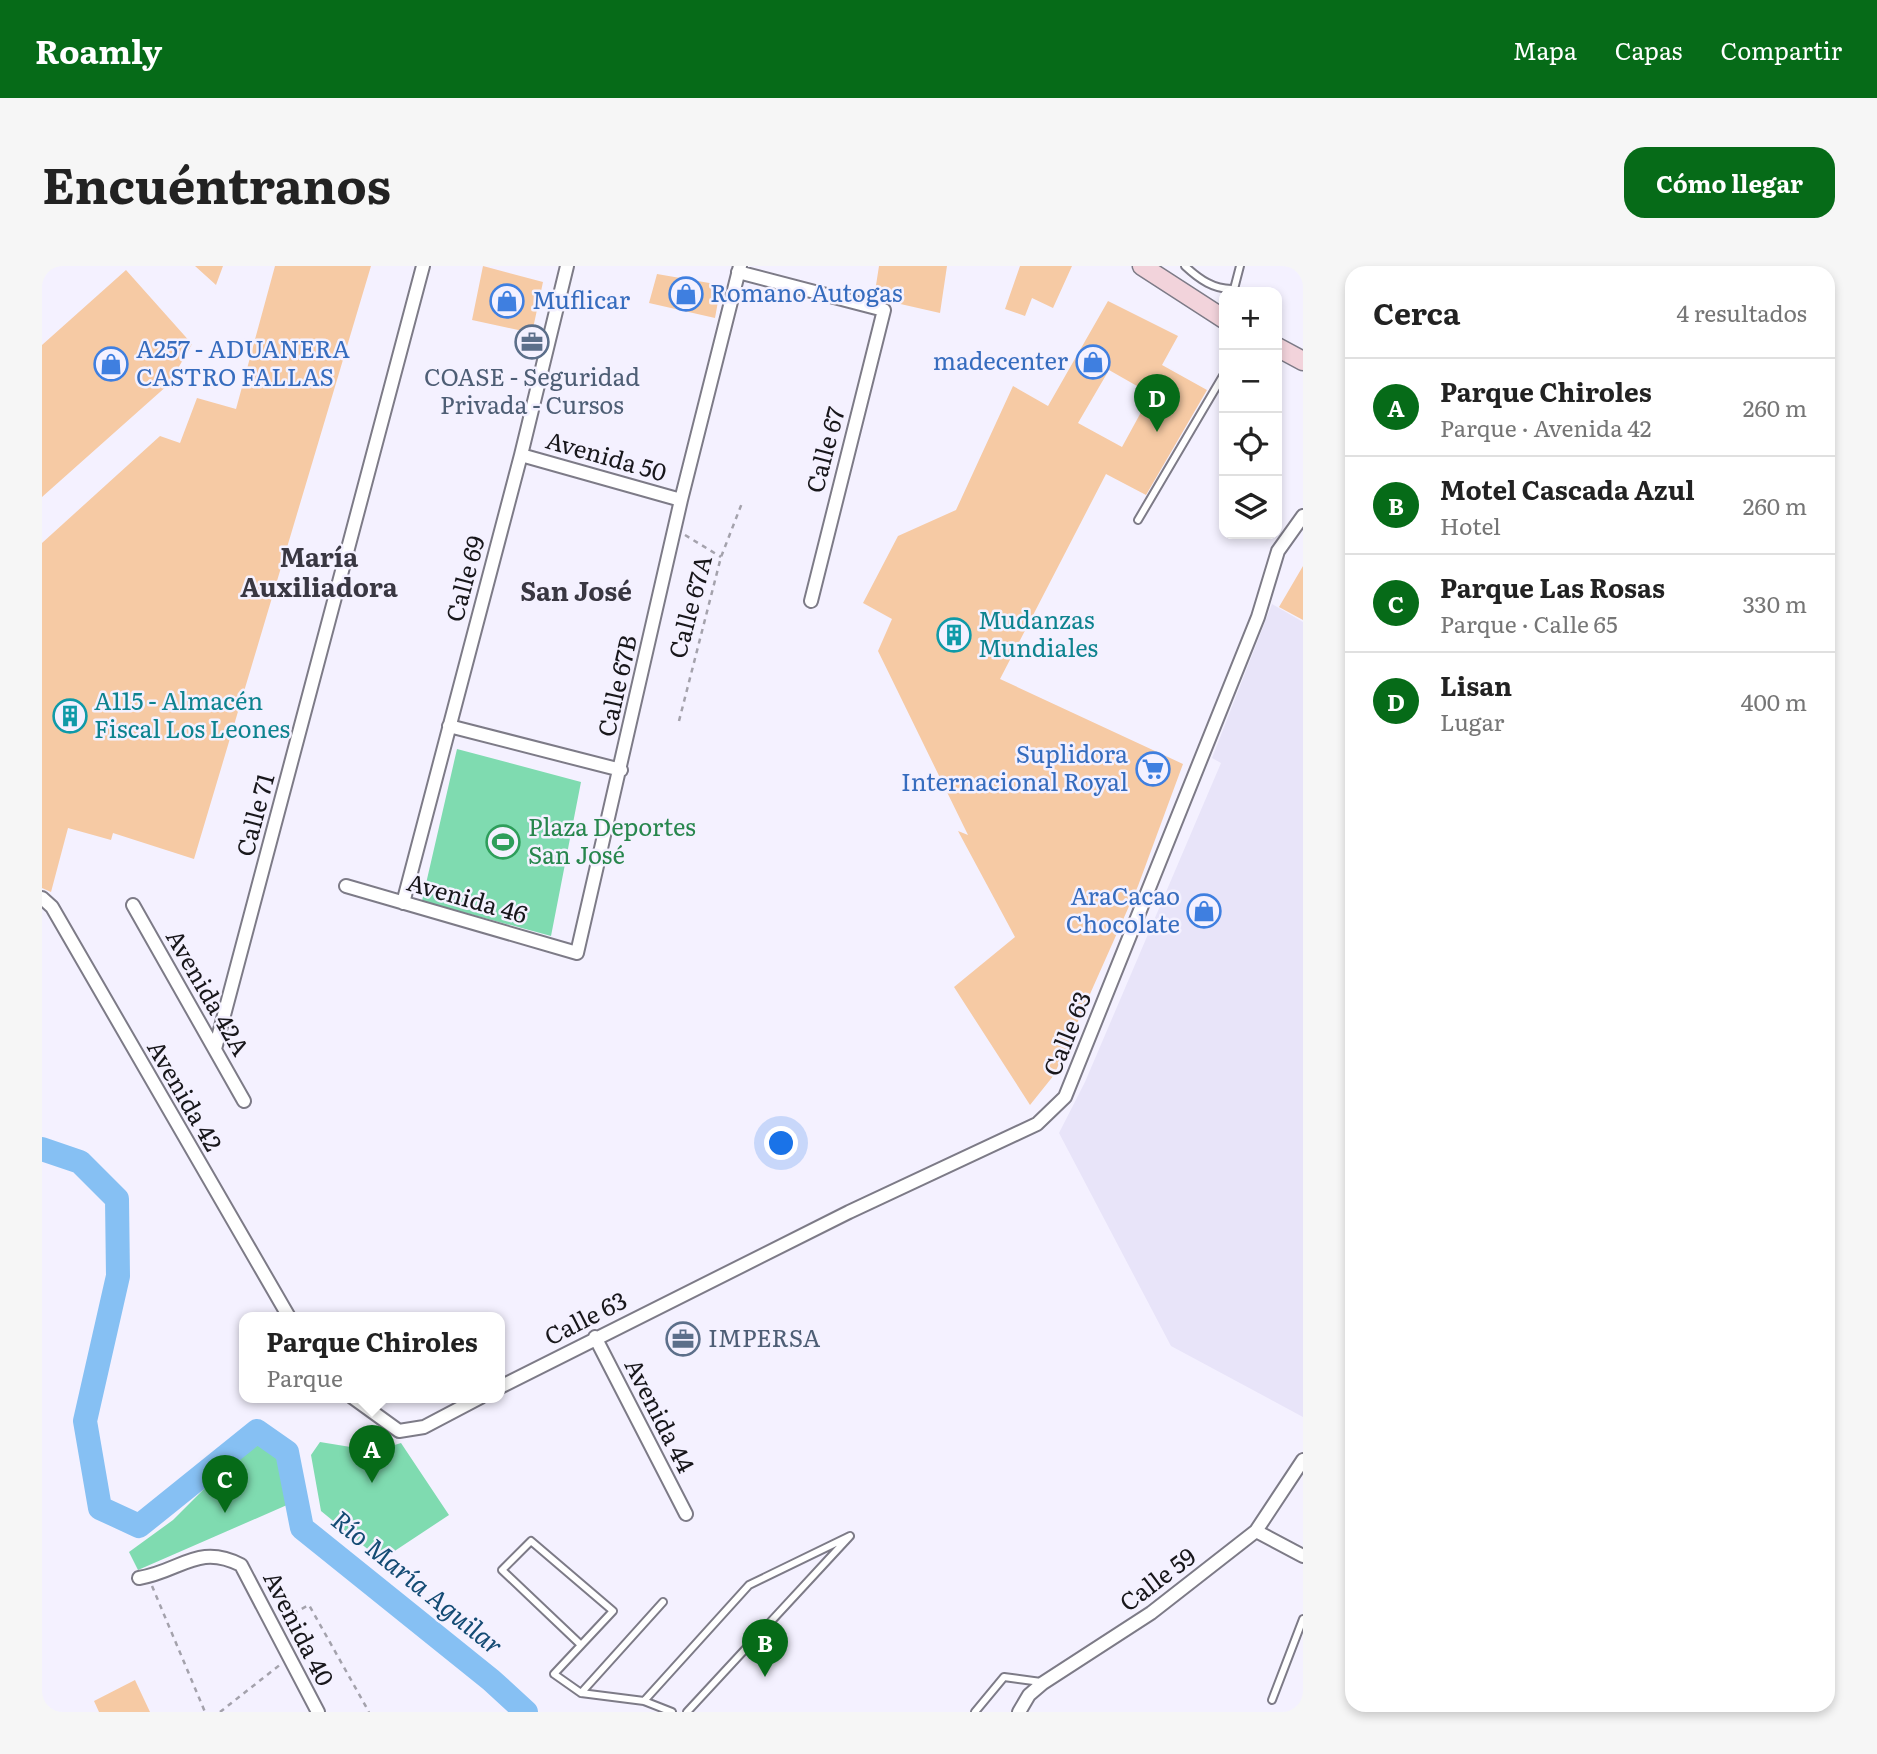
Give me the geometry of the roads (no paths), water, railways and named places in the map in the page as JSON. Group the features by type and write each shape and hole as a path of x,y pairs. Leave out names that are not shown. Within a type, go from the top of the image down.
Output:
{"street":[{"name":"Calle 71","path":"215,1049 423,266"},
{"name":"Calle 69","path":"403,903 521,455 567,266"},
{"path":"1142,266 1219,316"},
{"name":"Calle 67","path":"739,269 884,310 811,601"},
{"name":"Calle 67B","path":"577,953 681,500 739,269"},
{"path":"1282,350 1303,361"},
{"name":"Avenida 50","path":"521,455 681,500"},
{"name":"Calle 63","path":"505,1384 595,1337 1037,1124 1065,1097 1258,617 1278,551 1303,516"},
{"path":"449,726 621,770"},
{"name":"Avenida 46","path":"346,886 577,953"},
{"name":"Avenida 42","path":"42,898 52,907 286,1312"},
{"name":"Avenida 42A","path":"133,905 244,1101"},
{"name":"Avenida 44","path":"595,1337 686,1514"},
{"path":"360,1403 399,1431 424,1427 470,1403"},
{"name":"Calle 59","path":"1019,1712 1029,1695 1043,1683 1151,1614 1256,1531 1303,1460"},
{"path":"1256,1531 1303,1556"},
{"name":"Avenida 40","path":"143,1577 209,1554 223,1556 241,1565 253,1583 287,1658 318,1712"}],"lane":[{"path":"1185,266 1208,284 1224,290 1234,289 1240,266"},
{"path":"1138,520 1219,382"},
{"path":"644,1701 749,1586 850,1536 687,1712"},
{"path":"581,1645 502,1570 531,1541 612,1611 581,1645 554,1674 581,1693 644,1701 673,1712"},
{"path":"581,1693 663,1602"},
{"path":"1272,1700 1303,1619"},
{"path":"975,1712 1004,1677 1043,1683"}],"waterway":[{"name":"Río María Aguilar","path":"42,1149 80,1162 117,1199 118,1276 85,1421 100,1508 139,1526 257,1431 287,1452 302,1528 491,1680 526,1712"}],"place":[{"name":"Romano Autogas","path":"686,294"},
{"name":"Muflicar","path":"507,301"},
{"name":"COASE - Seguridad Privada - Cursos","path":"532,342"},
{"name":"madecenter","path":"1093,362"},
{"name":"A257 - ADUANERA CASTRO FALLAS","path":"111,364"},
{"name":"Lisan","path":"1157,432"},
{"name":"Mudanzas Mundiales","path":"954,635"},
{"name":"A115 - Almacén Fiscal Los Leones","path":"70,716"},
{"name":"Suplidora Internacional Royal","path":"1153,769"},
{"name":"Plaza Deportes San José","path":"503,842"},
{"name":"AraCacao Chocolate","path":"1204,911"},
{"name":"IMPERSA","path":"683,1339"},
{"name":"Parque Chiroles","path":"372,1483"},
{"name":"Parque Las Rosas","path":"225,1513"},
{"name":"Motel Cascada Azul","path":"765,1677"}],"district":[{"name":"María Auxiliadora","path":"319,573"},
{"name":"San José","path":"576,592"}]}
